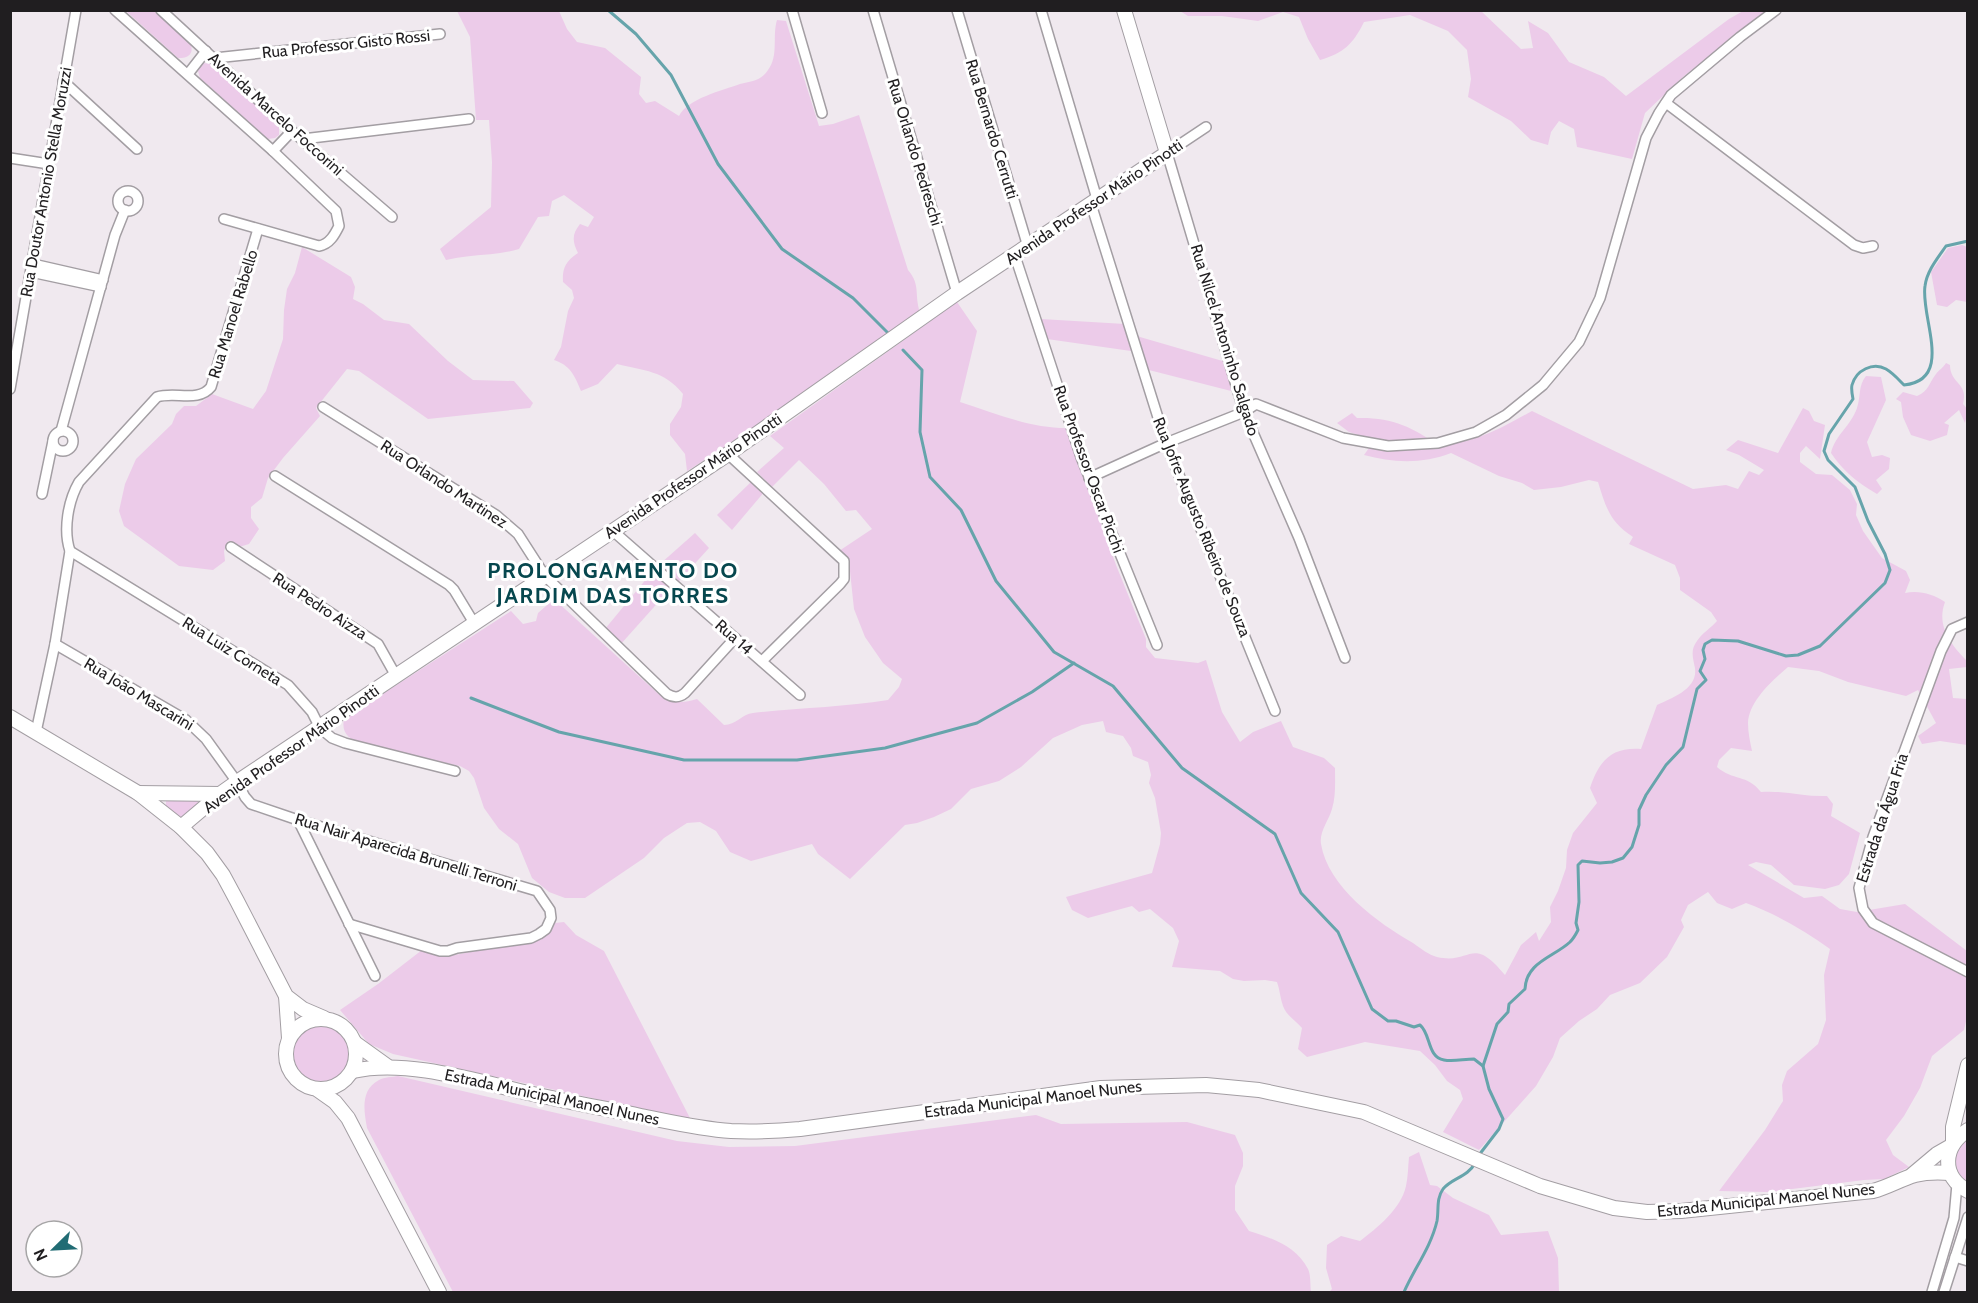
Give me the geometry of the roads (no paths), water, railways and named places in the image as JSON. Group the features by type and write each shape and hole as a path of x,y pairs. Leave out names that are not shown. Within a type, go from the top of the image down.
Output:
{"main road":[{"path":"1124,10 1167,153"},
{"name":"Avenida Professor Mário Pinotti","path":"181,827 237,782 728,454 957,293 1167,153"},
{"path":"10,717 138,793 181,827 207,853 223,875 286,996 289,1038"},
{"path":"138,793 220,794"},
{"path":"286,996 303,1009 337,1022 348,1031 355,1043 357,1057 348,1076 348,1118"},
{"path":"324,1018 310,1020 297,1027 289,1038 285,1051 287,1065 294,1078 335,1102 348,1118 439,1293"},
{"name":"Estrada Municipal Manoel Nunes","path":"355,1043 387,1066"},
{"path":"1958,1183 1948,1164 1953,1127 1968,1065"},
{"name":"Estrada Municipal Manoel Nunes","path":"348,1076 369,1067 387,1066 455,1076 670,1122 730,1131 767,1132 1101,1088 1206,1085 1259,1090 1364,1112 1540,1186 1614,1208 1647,1212 1681,1211 1873,1191 1894,1185 1912,1175 1968,1130"},
{"path":"318,1090 332,1089 348,1076"},
{"path":"1961,1088 1968,1110"},
{"name":"Estrada Municipal Manoel Nunes","path":"1912,1175 1932,1172 1958,1183"}],"street":[{"name":"Rua Doutor Antonio Stella Moruzzi","path":"10,389 76,10"},
{"name":"Avenida Marcelo Foccorini","path":"115,10 273,151 336,211 339,226 333,237 324,245 310,244 258,229"},
{"name":"Avenida Marcelo Foccorini","path":"161,10 292,131 392,217"},
{"path":"792,10 822,113"},
{"name":"Rua Orlando Pedreschi","path":"873,10 957,293"},
{"name":"Rua Bernardo Cerrutti","path":"957,10 1028,247"},
{"name":"Rua Jofre Augusto Ribeiro de Souza","path":"1041,10 1094,202 1166,443 1275,711"},
{"path":"1089,478 1166,443 1244,412 1256,404 1343,438 1388,446 1438,442 1476,432 1506,416 1543,385 1579,342 1600,298 1646,138 1671,95 1740,36 1776,10"},
{"name":"Rua Professor Gisto Rossi","path":"215,58 440,34"},
{"path":"188,74 206,51"},
{"path":"63,81 137,149"},
{"path":"1666,103 1854,246 1863,248 1873,246"},
{"path":"303,139 469,119"},
{"name":"Avenida Professor Mário Pinotti","path":"1167,153 1206,127"},
{"path":"273,151 292,131"},
{"name":"Rua Nilcel Antoninho Salgado","path":"1167,153 1244,412 1299,538 1345,658"},
{"path":"10,158 48,164"},
{"path":"42,494 53,439 61,431 115,235 125,210"},
{"path":"224,219 258,229"},
{"name":"Rua Manoel Rabello","path":"70,551 67,543 71,499 79,482 157,397 164,395 200,396 211,387 258,229"},
{"name":"Rua Professor Oscar Picchi","path":"1015,256 1081,457 1157,645"},
{"path":"32,268 102,283"},
{"name":"Rua Orlando Martinez","path":"323,407 496,515 518,534 545,576 667,694 673,697 681,696 735,638"},
{"path":"48,467 73,443 69,433 61,431"},
{"path":"53,439 58,449 68,449"},
{"path":"728,454 840,556 845,566 844,579 840,584 762,661"},
{"path":"275,476 449,585 474,623"},
{"name":"Rua 14","path":"613,531 800,695"},
{"name":"Rua Pedro Aizza","path":"231,547 378,644 396,676"},
{"path":"36,732 55,644 70,551"},
{"name":"Rua Luiz Corneta","path":"70,551 288,685 312,712 320,728 332,738 455,771"},
{"name":"Estrada da Água Fria","path":"1968,622 1952,628 1941,651 1873,837 1859,888 1863,909 1873,923 1968,972"},
{"name":"Rua João Mascarini","path":"55,644 186,720 206,738 237,782"},
{"name":"Rua Nair Aparecida Brunelli Terroni","path":"237,782 244,797 251,804 537,891 550,910 551,918 546,929 531,938 440,951 349,924"},
{"path":"298,820 375,976"},
{"path":"1932,1293 1954,1218 1958,1183"},
{"path":"1944,1293 1968,1217"},
{"path":"1955,1257 1968,1261"}],"waterway":[{"path":"608,10 636,34 671,75 718,164 782,249 853,298 888,333"},
{"path":"1479,1155 1499,1129 1503,1119 1489,1089 1483,1066 1497,1024 1508,1012 1509,1004 1525,989 1530,972 1535,966 1570,942 1578,930 1576,923 1579,902 1578,865 1582,861 1612,862 1623,858 1632,847 1639,825 1639,810 1646,795 1666,765 1683,747 1697,689 1706,680 1700,671 1705,659 1703,650 1705,644 1712,640 1738,641 1786,656 1798,655 1820,646 1885,583 1890,570 1855,487 1828,460 1824,451 1829,434 1853,399 1852,385 1857,375 1871,367 1881,367 1891,372 1904,385 1919,381 1928,372 1932,360 1932,345 1925,299 1926,281 1933,265 1946,246 1968,241"},
{"path":"903,350 922,370 920,432 930,477 961,510 996,581 1054,652 1113,686 1182,768 1275,834 1301,893 1338,932 1372,1009 1388,1021 1414,1027 1420,1025 1432,1050 1439,1058 1451,1061 1474,1059 1483,1066"},
{"path":"471,698 559,732 684,760 797,760 885,748 977,723 1032,692 1074,663"},
{"path":"1404,1292 1434,1231 1443,1189 1472,1168 1475,1163"}],"district":[{"name":"PROLONGAMENTO DO JARDIM DAS TORRES","path":"613,582"}]}
